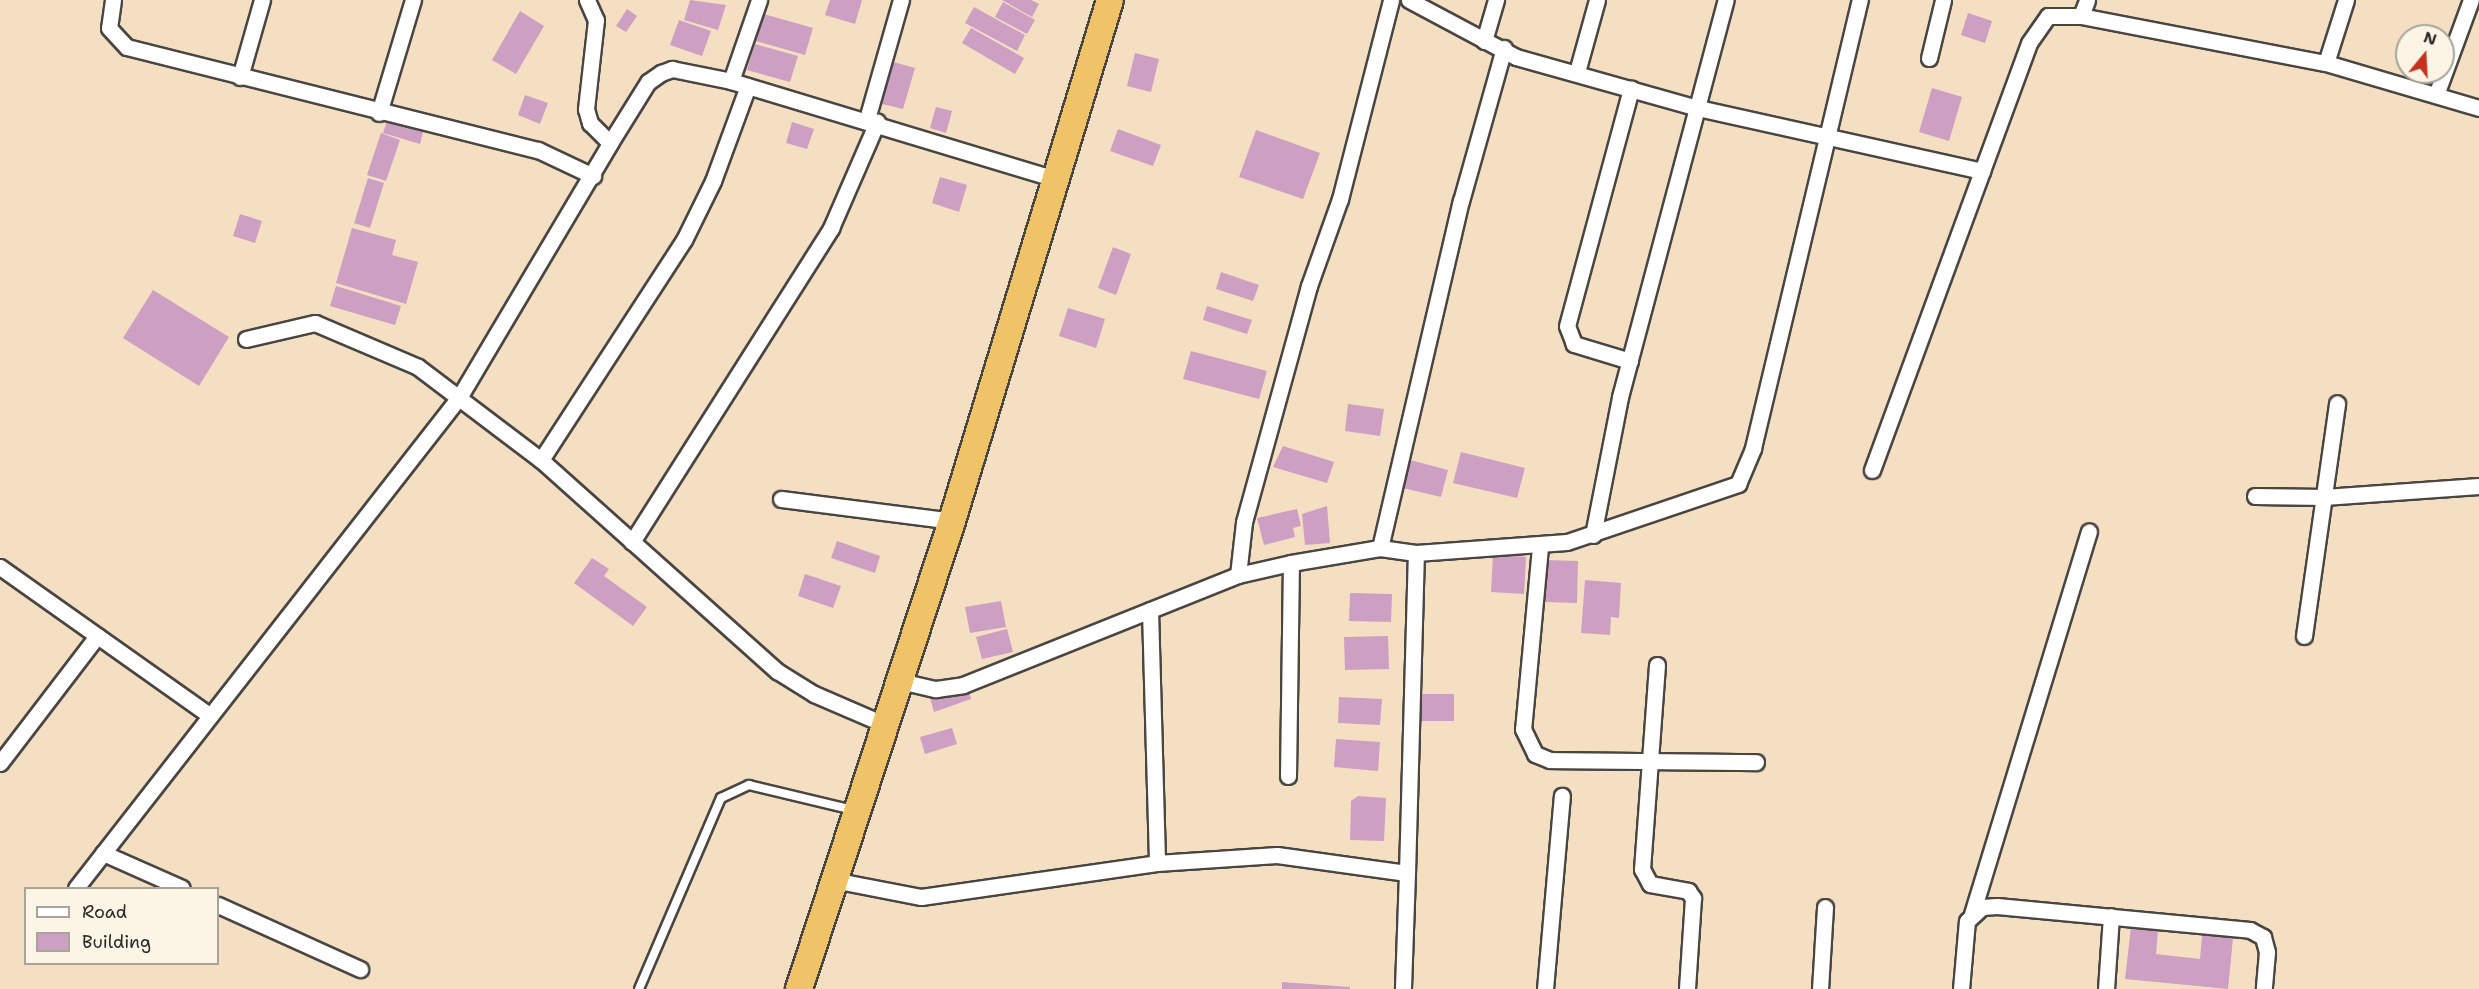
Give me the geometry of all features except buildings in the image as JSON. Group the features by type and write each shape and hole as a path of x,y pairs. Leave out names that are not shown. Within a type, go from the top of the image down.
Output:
{"highway":[{"path":"799,989 952,521 1058,180 1110,0"}],"street":[{"path":"113,0 109,28 127,48 379,113 538,150 593,176"},
{"path":"240,77 262,0"},
{"path":"379,113 413,0"},
{"path":"587,0 596,20 586,109 590,123 610,143"},
{"path":"731,81 759,0"},
{"path":"632,542 831,228 872,120 901,0"},
{"path":"1238,575 1244,522 1309,286 1340,199 1391,0"},
{"path":"1409,0 1484,41 1504,48 1516,57 1577,72 1698,108 1982,171"},
{"path":"1484,41 1496,0"},
{"path":"1577,72 1597,0"},
{"path":"1593,535 1630,362 1726,0"},
{"path":"900,681 952,689 1238,575 1291,563 1380,548 1416,553 1540,547 1593,535 1719,493 1738,484 1747,469 1825,136 1860,0"},
{"path":"1929,58 1943,0"},
{"path":"2081,16 2087,0"},
{"path":"2326,63 2346,0"},
{"path":"2436,95 2471,0"},
{"path":"1872,470 2038,25 2048,16 2081,16 2326,63 2479,108"},
{"path":"1380,548 1448,256 1504,48"},
{"path":"77,887 460,396 648,82 672,69 731,81 872,120 1058,180"},
{"path":"541,460 684,240 713,182 748,86"},
{"path":"1630,362 1574,344 1567,326 1631,88"},
{"path":"246,339 300,324 330,326 418,368 460,396 541,460 777,670 814,694 885,724"},
{"path":"2304,636 2337,403"},
{"path":"2255,496 2324,497 2479,486"},
{"path":"781,499 952,521"},
{"path":"1961,989 1972,914 2089,531"},
{"path":"1540,547 1526,743 1550,760 1756,762"},
{"path":"1403,989 1416,553"},
{"path":"1288,776 1291,563"},
{"path":"0,567 209,715"},
{"path":"1150,610 1157,863"},
{"path":"0,764 96,636"},
{"path":"1657,665 1642,869 1650,884 1688,891 1693,898 1687,989"},
{"path":"1545,989 1562,796"},
{"path":"104,853 180,887"},
{"path":"833,880 921,897 1157,863 1277,855 1407,873"},
{"path":"219,905 360,969"},
{"path":"1972,914 1997,906 2250,930 2263,937 2267,952 2264,989"},
{"path":"1820,989 1825,907"},
{"path":"2106,989 2111,916"}],"lane":[{"path":"639,989 721,798 748,785 856,811"}]}
